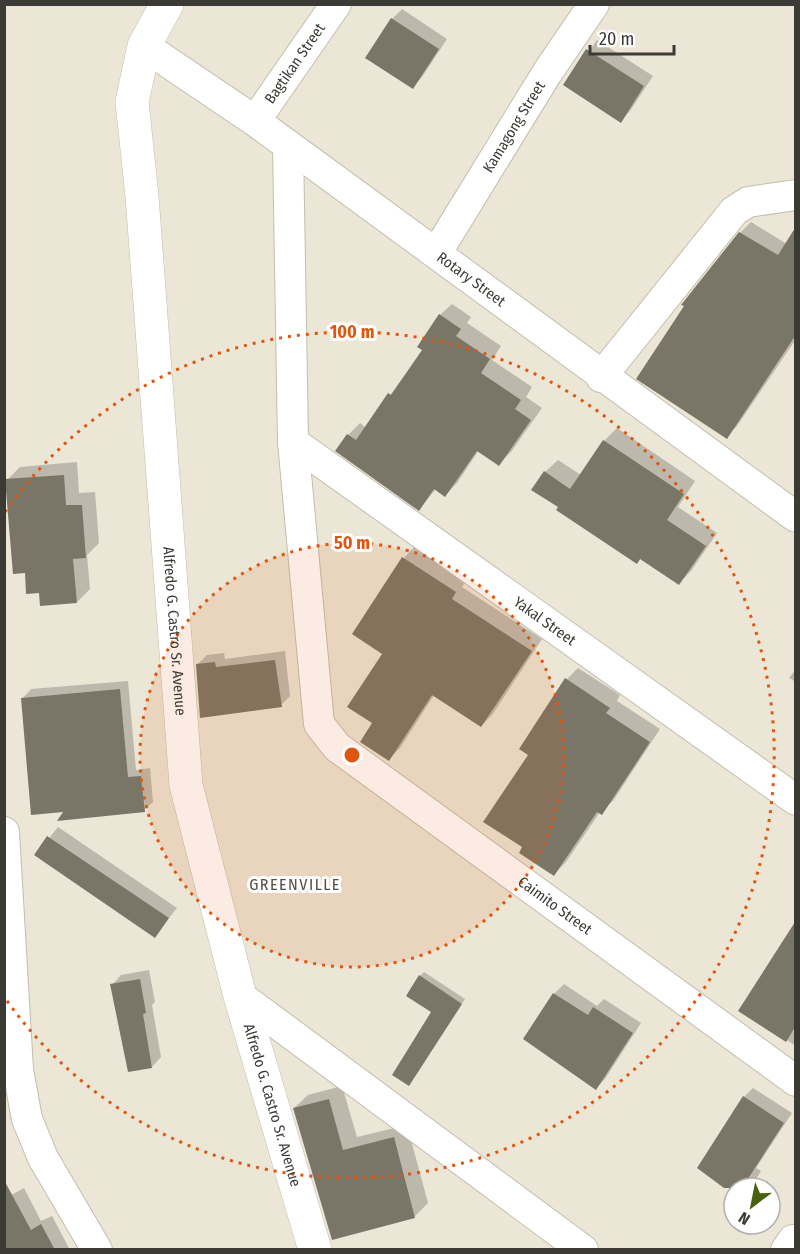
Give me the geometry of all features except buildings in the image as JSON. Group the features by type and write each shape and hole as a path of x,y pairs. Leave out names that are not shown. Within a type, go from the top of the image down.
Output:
{"street":[{"name":"Alfredo G. Castro Sr. Avenue","path":"167,4 144,46 132,102 142,196 186,785 240,996 315,1250"},
{"name":"Bagtikan Street","path":"255,121 336,4"},
{"name":"Kamagong Street","path":"437,252 547,73 594,4"},
{"name":"Rotary Street","path":"144,46 255,121 437,252 601,377 795,517"},
{"path":"288,146 293,442"},
{"path":"601,377 734,211 748,202 795,195"},
{"name":"Caimito Street","path":"293,442 319,724 338,747 795,1081"},
{"name":"Yakal Street","path":"293,442 795,800"},
{"path":"4,831 6,925 18,1070 27,1119 43,1158 97,1250"},
{"path":"240,996 583,1250"}],"district":[{"name":"GREENVILLE","path":"295,884"}]}
